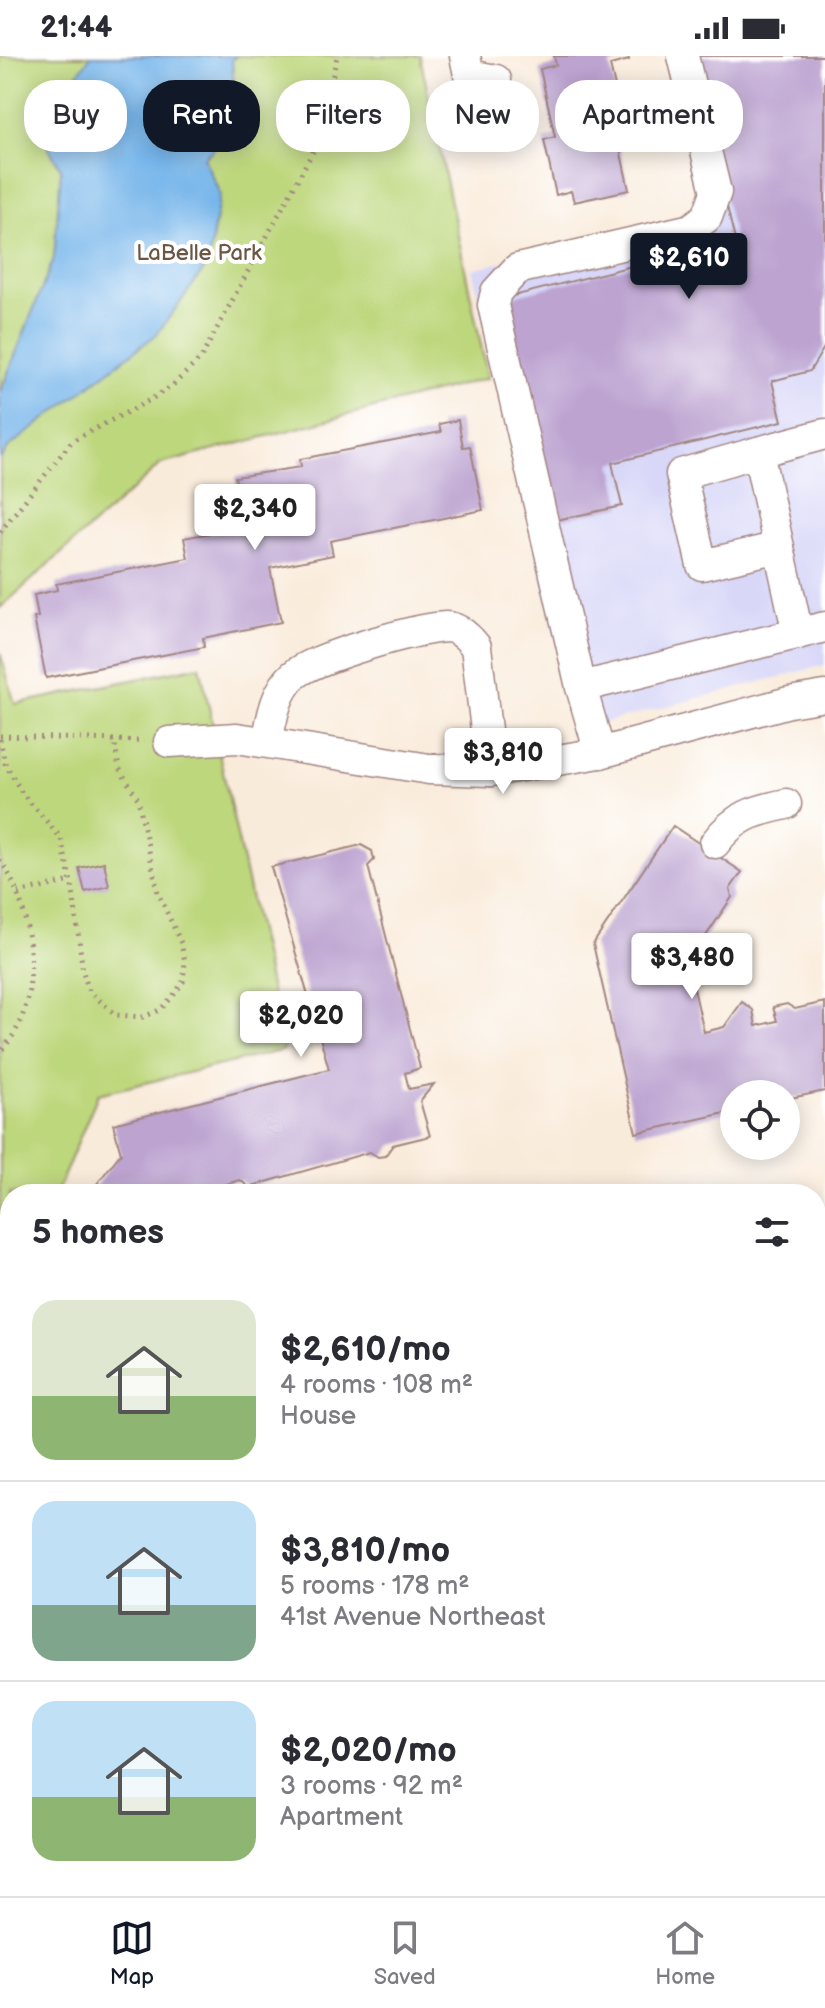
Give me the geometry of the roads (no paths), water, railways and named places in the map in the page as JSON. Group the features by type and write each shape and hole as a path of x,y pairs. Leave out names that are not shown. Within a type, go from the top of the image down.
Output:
{"street":[{"path":"465,56 469,75 496,80"},
{"path":"600,753 581,687 493,305 496,292 517,269 691,229 707,217 716,192 683,56"},
{"path":"779,547 702,565 681,474 825,434"},
{"path":"581,687 811,630 779,547 758,452"},
{"path":"267,742 275,702 294,676 333,654 448,627 466,635 476,647 491,771"},
{"path":"169,742 237,738 429,769 491,771 600,753 789,702 825,696"},
{"path":"715,843 727,826 747,812 786,804"}],"water":[{"path":"91,56 237,56 232,60 234,80 143,80 143,152 210,152 204,158 220,194 208,264 157,334 9,447 0,460 0,393 54,258 61,169 51,152 127,152 127,80 73,80"}],"park label":[{"name":"LaBelle Park","path":"199,252"}]}
